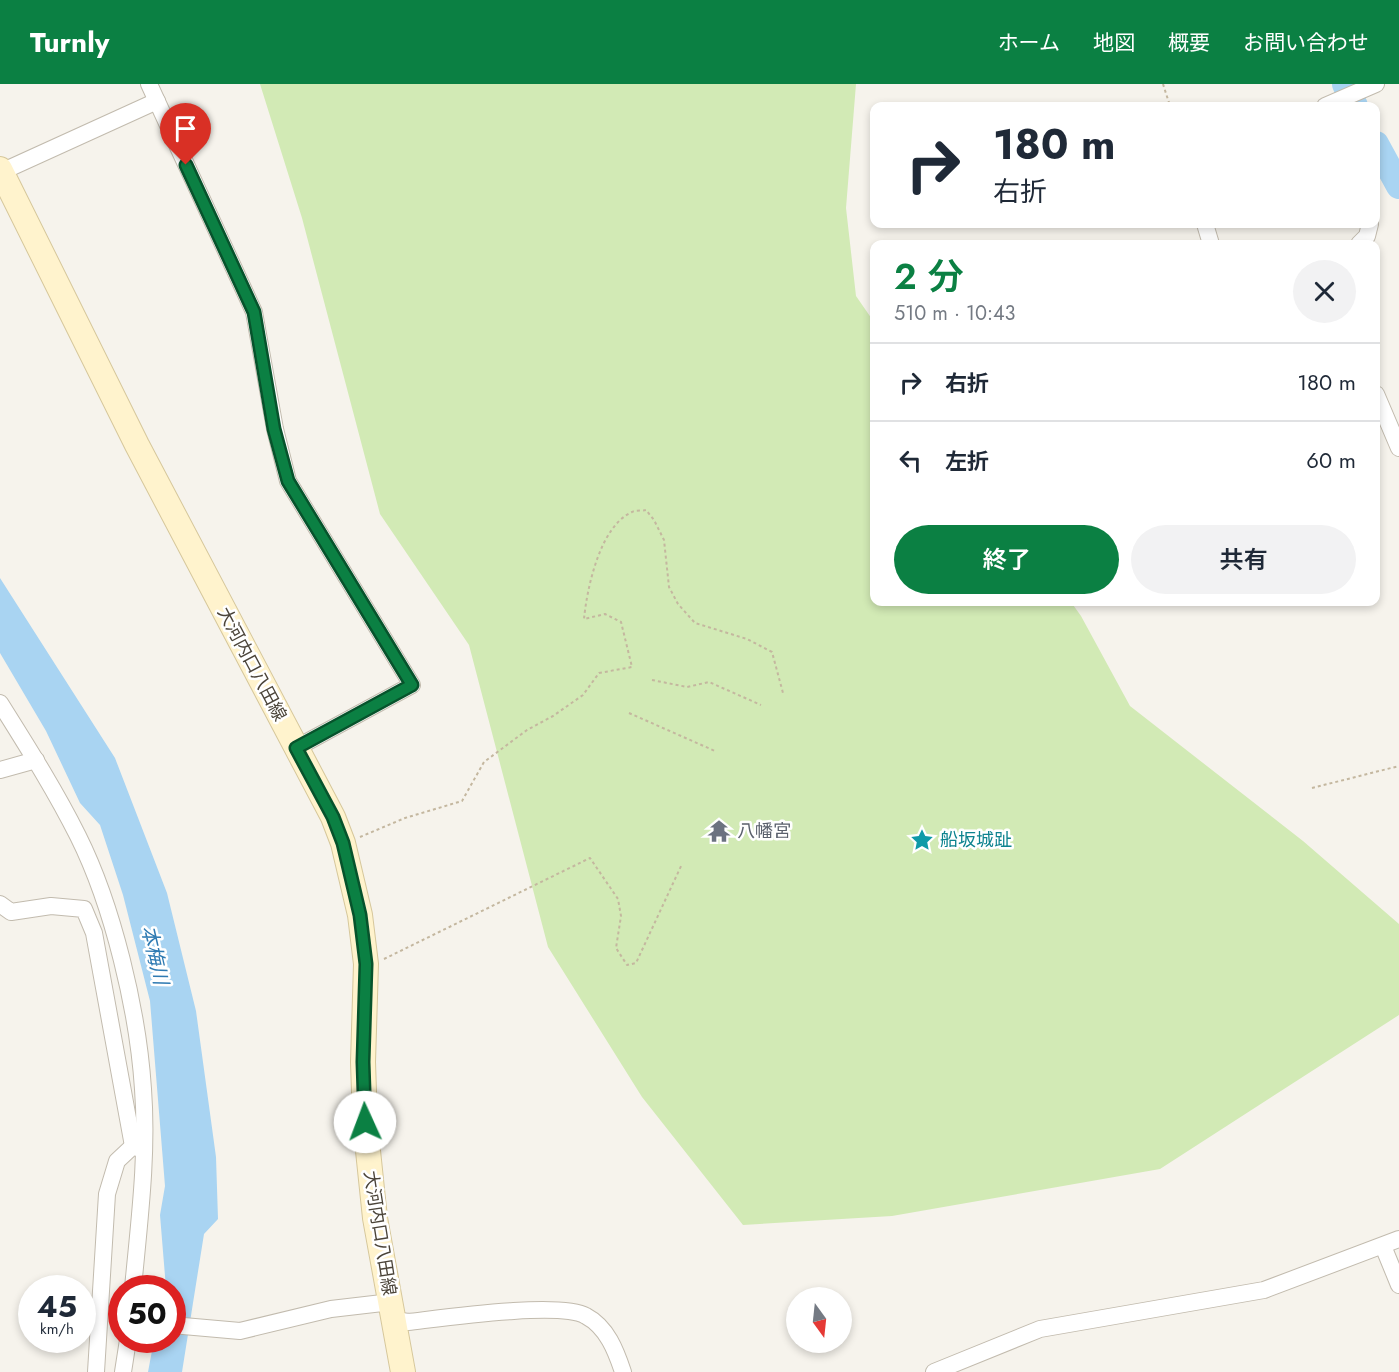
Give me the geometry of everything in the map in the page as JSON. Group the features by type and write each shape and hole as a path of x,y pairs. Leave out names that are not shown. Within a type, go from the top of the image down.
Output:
{"main road":[{"name":"大河内口八田線","path":"1,171 136,445 333,817 343,843 360,915 366,964 363,1062 365,1122 375,1218 404,1372"}],"street":[{"path":"149,84 254,312 274,429 288,481 412,685 296,748"},
{"path":"1337,102 1376,84"},
{"path":"1,171 157,102"},
{"path":"1380,403 1399,448"},
{"path":"0,703 36,760 78,837 102,894 121,959 136,1025 142,1079 133,1275"},
{"path":"0,770 36,760"},
{"path":"0,904 11,912 51,906 84,909 94,933 138,1148"},
{"path":"96,1372 107,1194 117,1161 138,1148"},
{"path":"934,1372 1040,1329 1264,1290 1399,1239"},
{"path":"1383,1246 1399,1285"},
{"path":"186,1326 240,1331 330,1309 393,1311 408,1322 494,1312 570,1310 586,1316 603,1329 615,1350 623,1372"},
{"path":"123,1372 126,1353"}],"path":[{"path":"1163,84 1169,102"},
{"path":"343,843 405,818 462,801 484,762 527,730 553,716 583,695 599,673 632,667 621,622 605,614 584,619 595,562 615,525 632,511 646,510 664,540 669,587 678,604 695,623 747,639 772,652 783,693"},
{"path":"652,680 687,687 709,682 761,705"},
{"path":"629,712 715,751"},
{"path":"1312,788 1399,766"},
{"path":"366,964 386,958 590,858 618,898 621,916 616,948 627,965 636,963 682,864"}],"green space":[{"path":"260,84 856,84 846,208 856,296 870,316 870,606 1074,606 1130,706 1303,841 1399,924 1399,1015 1160,1169 892,1216 743,1225 642,1097 548,947 469,645 380,514 302,218"}],"water":[{"name":"本梅川","path":"0,578 115,758 167,893 196,1011 216,1157 218,1219 204,1234 186,1347 186,1275 165,1275 160,1215 165,1186 150,1001 123,895 100,825 80,803 46,731 0,653"},
{"path":"152,1353 185,1353 182,1372 148,1372"}],"waterway":[{"path":"1345,84 1353,102"},
{"path":"1380,151 1399,186"}],"place":[{"name":"八幡宮","path":"719,831"},
{"name":"船坂城趾","path":"922,840"}],"route":[{"path":"186,165 254,312 274,429 288,481 412,685 296,748 333,817 343,843 360,915 366,964 363,1062 365,1122"}]}
